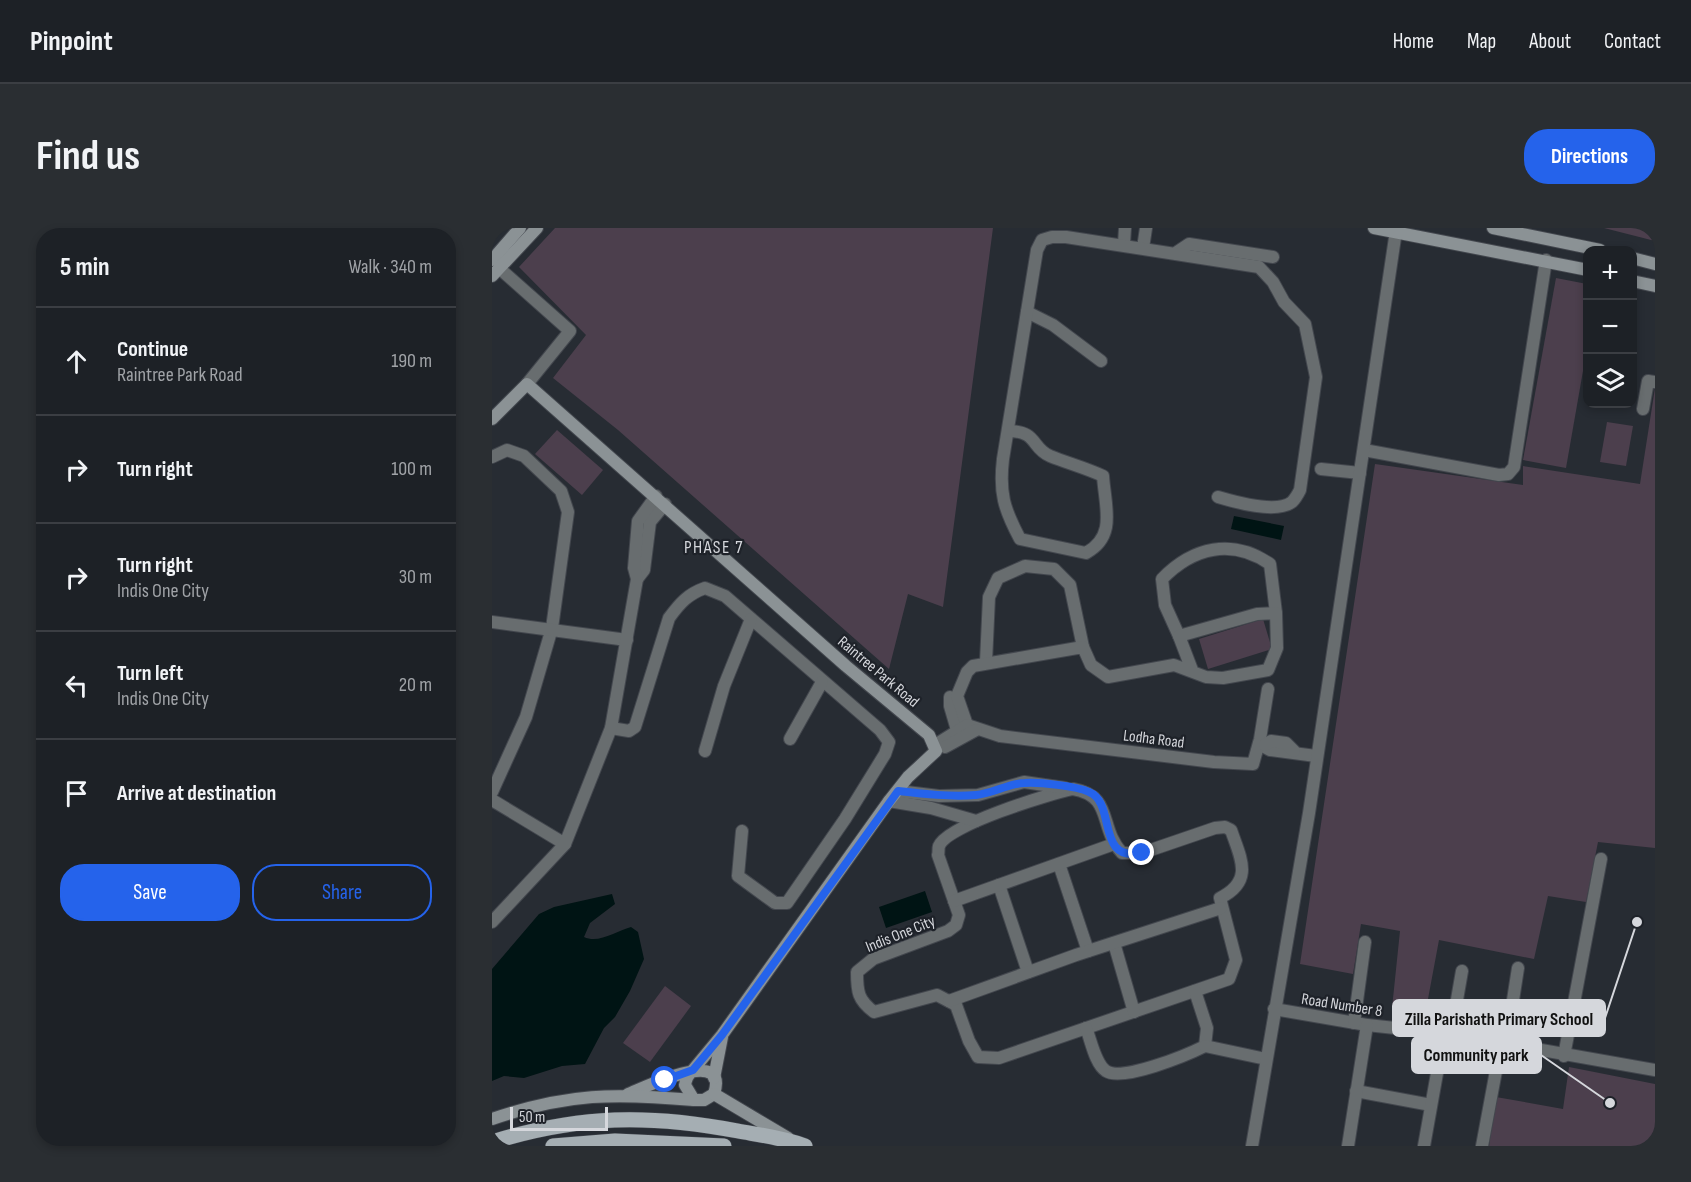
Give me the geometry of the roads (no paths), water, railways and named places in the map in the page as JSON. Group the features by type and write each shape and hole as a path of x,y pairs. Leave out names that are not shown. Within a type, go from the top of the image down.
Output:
{"main road":[{"path":"492,1142 571,1122 628,1119 683,1120 799,1144"},
{"path":"553,1146 615,1141 724,1146"}],"street":[{"path":"494,268 520,228"},
{"path":"494,268 537,228"},
{"path":"1143,248 1146,228"},
{"path":"1374,228 1583,269"},
{"path":"1493,228 1583,247"},
{"path":"1252,1146 1308,823 1316,756 1396,231"},
{"path":"1008,431 1022,431 1036,441 1048,455 1104,476 1107,530 1100,546 1086,553 1020,539 1006,514 1000,487 1008,431 1037,250 1042,240 1052,237 1125,237 1143,248 1259,267 1273,282 1284,302 1305,324 1316,377 1300,490 1292,502 1284,505 1254,506 1218,497"},
{"path":"1177,252 1190,244 1274,257"},
{"path":"1637,259 1655,264"},
{"path":"1364,450 1499,475 1508,474 1514,467 1546,260"},
{"path":"492,419 527,384 570,331 494,268"},
{"path":"1637,282 1655,286"},
{"path":"1027,312 1053,325 1101,361"},
{"path":"1643,409 1648,381 1655,382"},
{"name":"Raintree Park Road","path":"527,384 934,745"},
{"path":"492,457 507,450 524,456 561,491 568,512 552,628 526,717 492,792"},
{"path":"1321,469 1360,473"},
{"path":"492,922 565,844 611,728 637,579 644,570 650,522 660,500"},
{"path":"986,662 989,597 998,578 1025,566 1054,568 1070,585 1083,647 1091,665 1108,677 1174,665 1206,677 1223,678 1268,670 1276,648 1274,578 1270,564 1255,554 1235,548 1214,550 1186,559 1162,579 1165,605 1192,670"},
{"path":"611,728 629,731 635,727 669,618 690,593 705,588 725,596 880,730 889,742 885,754 846,819 787,903 775,903 738,876 742,831"},
{"path":"1179,636 1257,614 1276,613"},
{"path":"705,751 724,686 751,619"},
{"path":"492,622 552,628 627,640"},
{"path":"963,729 957,696 967,672 973,666 1083,647"},
{"path":"790,740 822,682"},
{"name":"Lodha Road","path":"963,729 1000,736 1245,765 1253,764 1262,745 1268,689"},
{"path":"950,697 950,706 963,729"},
{"path":"694,1100 685,1085 687,1076 722,1035 889,801 934,745 963,729"},
{"path":"934,745 963,729"},
{"path":"1262,745 1270,750 1294,751 1316,756"},
{"path":"898,791 939,796 978,795 1024,782 1090,792 1098,800 1114,844 1122,853 1131,855 1215,828 1225,827 1231,830 1243,865 1243,874 1231,892 1220,898 1236,960 1234,972 1229,979 999,1058 978,1057 969,1041 956,1005 949,1001"},
{"name":"Indis One City","path":"949,1001 937,995 874,1012 860,1002 857,972 873,959 948,931 956,925 959,915 938,855 939,846 976,821 1072,789"},
{"path":"951,813 978,795"},
{"path":"492,801 565,844"},
{"path":"889,801 951,813 976,821"},
{"path":"954,901 1114,844"},
{"path":"1564,1056 1602,859"},
{"path":"1059,864 1088,951"},
{"path":"999,885 1029,972"},
{"path":"949,1001 1088,951 1221,908"},
{"path":"1354,1023 1365,942"},
{"path":"1114,943 1134,1012"},
{"path":"1482,1146 1518,968"},
{"path":"1424,1146 1431,1105 1462,971"},
{"path":"1195,991 1207,1028 1205,1046"},
{"name":"Road Number 8","path":"1274,1009 1367,1025 1448,1034 1655,1070"},
{"path":"1348,1146 1367,1025"},
{"path":"1086,1028 1100,1066 1107,1072 1123,1074 1191,1053 1205,1046 1266,1059"},
{"path":"714,1094 714,1078 722,1035"},
{"path":"628,1094 693,1070 706,1070 714,1078"},
{"path":"1356,1091 1431,1105"},
{"path":"492,1119 533,1105 595,1095 628,1094 704,1100 714,1094"},
{"path":"714,1094 799,1144"}],"place":[{"name":"Zilla Parishath Primary School","path":"1637,922"},
{"name":"Community park","path":"1610,1103"}],"district":[{"name":"PHASE 7","path":"714,547"}]}
